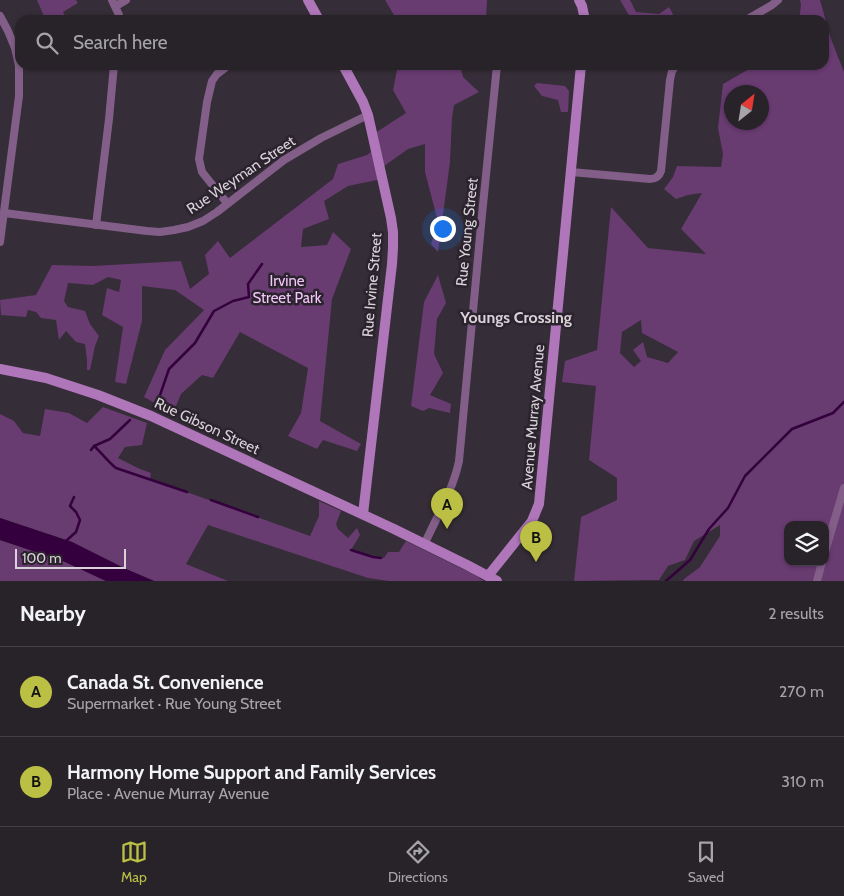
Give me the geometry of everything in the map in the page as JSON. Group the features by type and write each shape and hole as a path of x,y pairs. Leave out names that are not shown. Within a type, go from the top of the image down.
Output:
{"street":[{"path":"119,15 114,3 126,0"},
{"path":"308,0 316,15"},
{"path":"755,15 778,0"},
{"path":"584,2 585,15"},
{"path":"0,16 8,31 15,52"},
{"path":"0,242 19,96 19,70"},
{"path":"96,225 114,70"},
{"path":"222,70 212,82 206,102 199,159 202,172 227,203"},
{"name":"Rue Irvine Street","path":"346,70 368,115 393,232 393,248 363,514"},
{"name":"Rue Young Street","path":"425,543 451,489 459,461 496,70"},
{"name":"Avenue Murray Avenue","path":"492,578 526,530 539,504 581,70"},
{"path":"571,172 650,180 658,176 661,171 670,80 673,70"},
{"name":"Rue Weyman Street","path":"4,213 160,232 188,227 203,221 217,212 284,160 321,138 368,115"},
{"name":"Rue Gibson Street","path":"0,369 46,378 120,403 425,543 492,578"},
{"path":"829,539 844,488"},
{"path":"817,581 821,566"}],"green space":[{"path":"37,0 76,0 78,3 63,12 64,15 43,15"},
{"path":"385,0 487,0 486,15 394,15"},
{"path":"620,0 630,0 636,12 659,14 669,7 673,15 629,15"},
{"path":"800,0 820,0 824,15 800,15"},
{"path":"829,32 844,72 844,581 683,581 700,567 720,536 720,525 694,541 685,560 668,566 659,580 574,581 581,517 617,500 617,478 589,460 596,386 562,382 565,361 597,350 611,207 648,248 706,254 681,229 702,193 676,199 664,189 673,177 677,166 721,167 723,154 718,128 723,84 747,70 829,70","holes":["641,320 642,333 678,352 668,363 647,357 643,342 633,350 641,361 634,367 620,353 622,332"]},
{"name":"Irvine Street Park","path":"397,70 461,70 463,77 479,92 454,105 450,162 438,252 431,244 438,222 425,172 425,144 408,149 380,169 382,179 348,186 324,201 329,219 303,229 301,247 327,245 333,232 351,249 332,299 320,421 361,444 357,451 323,440 317,449 288,436 301,413 308,368 240,332 213,378 202,375 181,394 173,413 144,397 165,350 204,310 175,290 142,286 142,321 126,384 115,382 123,327 102,315 107,288 119,292 121,280 108,277 93,285 68,283 64,301 68,307 85,311 90,324 99,336 90,370 87,370 85,344 76,342 66,331 59,340 56,320 41,318 36,312 28,310 26,317 1,315 0,300 36,295 52,265 93,266 181,261 190,289 209,274 205,255 218,241 230,258 333,179 338,164 367,155 375,149 372,135 406,113 393,90"},
{"path":"537,83 565,86 569,91 568,112 561,112 558,100 542,96 534,86"},
{"path":"438,275 446,303 437,319 434,354 443,373 430,395 451,404 450,413 429,408 423,411 411,406 424,302"},
{"path":"103,407 147,423 142,445 125,447 118,458 151,473 150,479 310,536 319,516 319,501 341,511 336,524 338,529 348,538 357,528 360,535 351,550 373,557 384,558 388,552 399,552 406,541 484,581 389,581 368,578 208,525 186,564 228,581 154,581 72,542 0,518 0,414 14,421 23,433 40,436 45,409 69,413 87,423"},
{"path":"0,540 63,561 106,581 0,581"}],"shaded area":[{"path":"0,518 72,542 154,581 106,581 63,561 0,540"}],"waterway":[{"path":"159,398 169,369 195,343 214,311 233,301 249,297 248,284 262,264"},
{"path":"666,581 690,560 709,529 728,508 745,476 792,429 833,413 844,402"},
{"path":"91,450 94,446 110,439 130,420"},
{"path":"94,446 116,468 187,492"},
{"path":"67,540 76,532 80,520 70,506 74,497"},
{"path":"211,500 258,517"},
{"path":"351,550 381,558"}],"place":[{"name":"Canada St. Convenience","path":"447,529"},
{"name":"Harmony Home Support and Family Services","path":"536,562"}],"district":[{"name":"Youngs Crossing","path":"516,317"}]}
